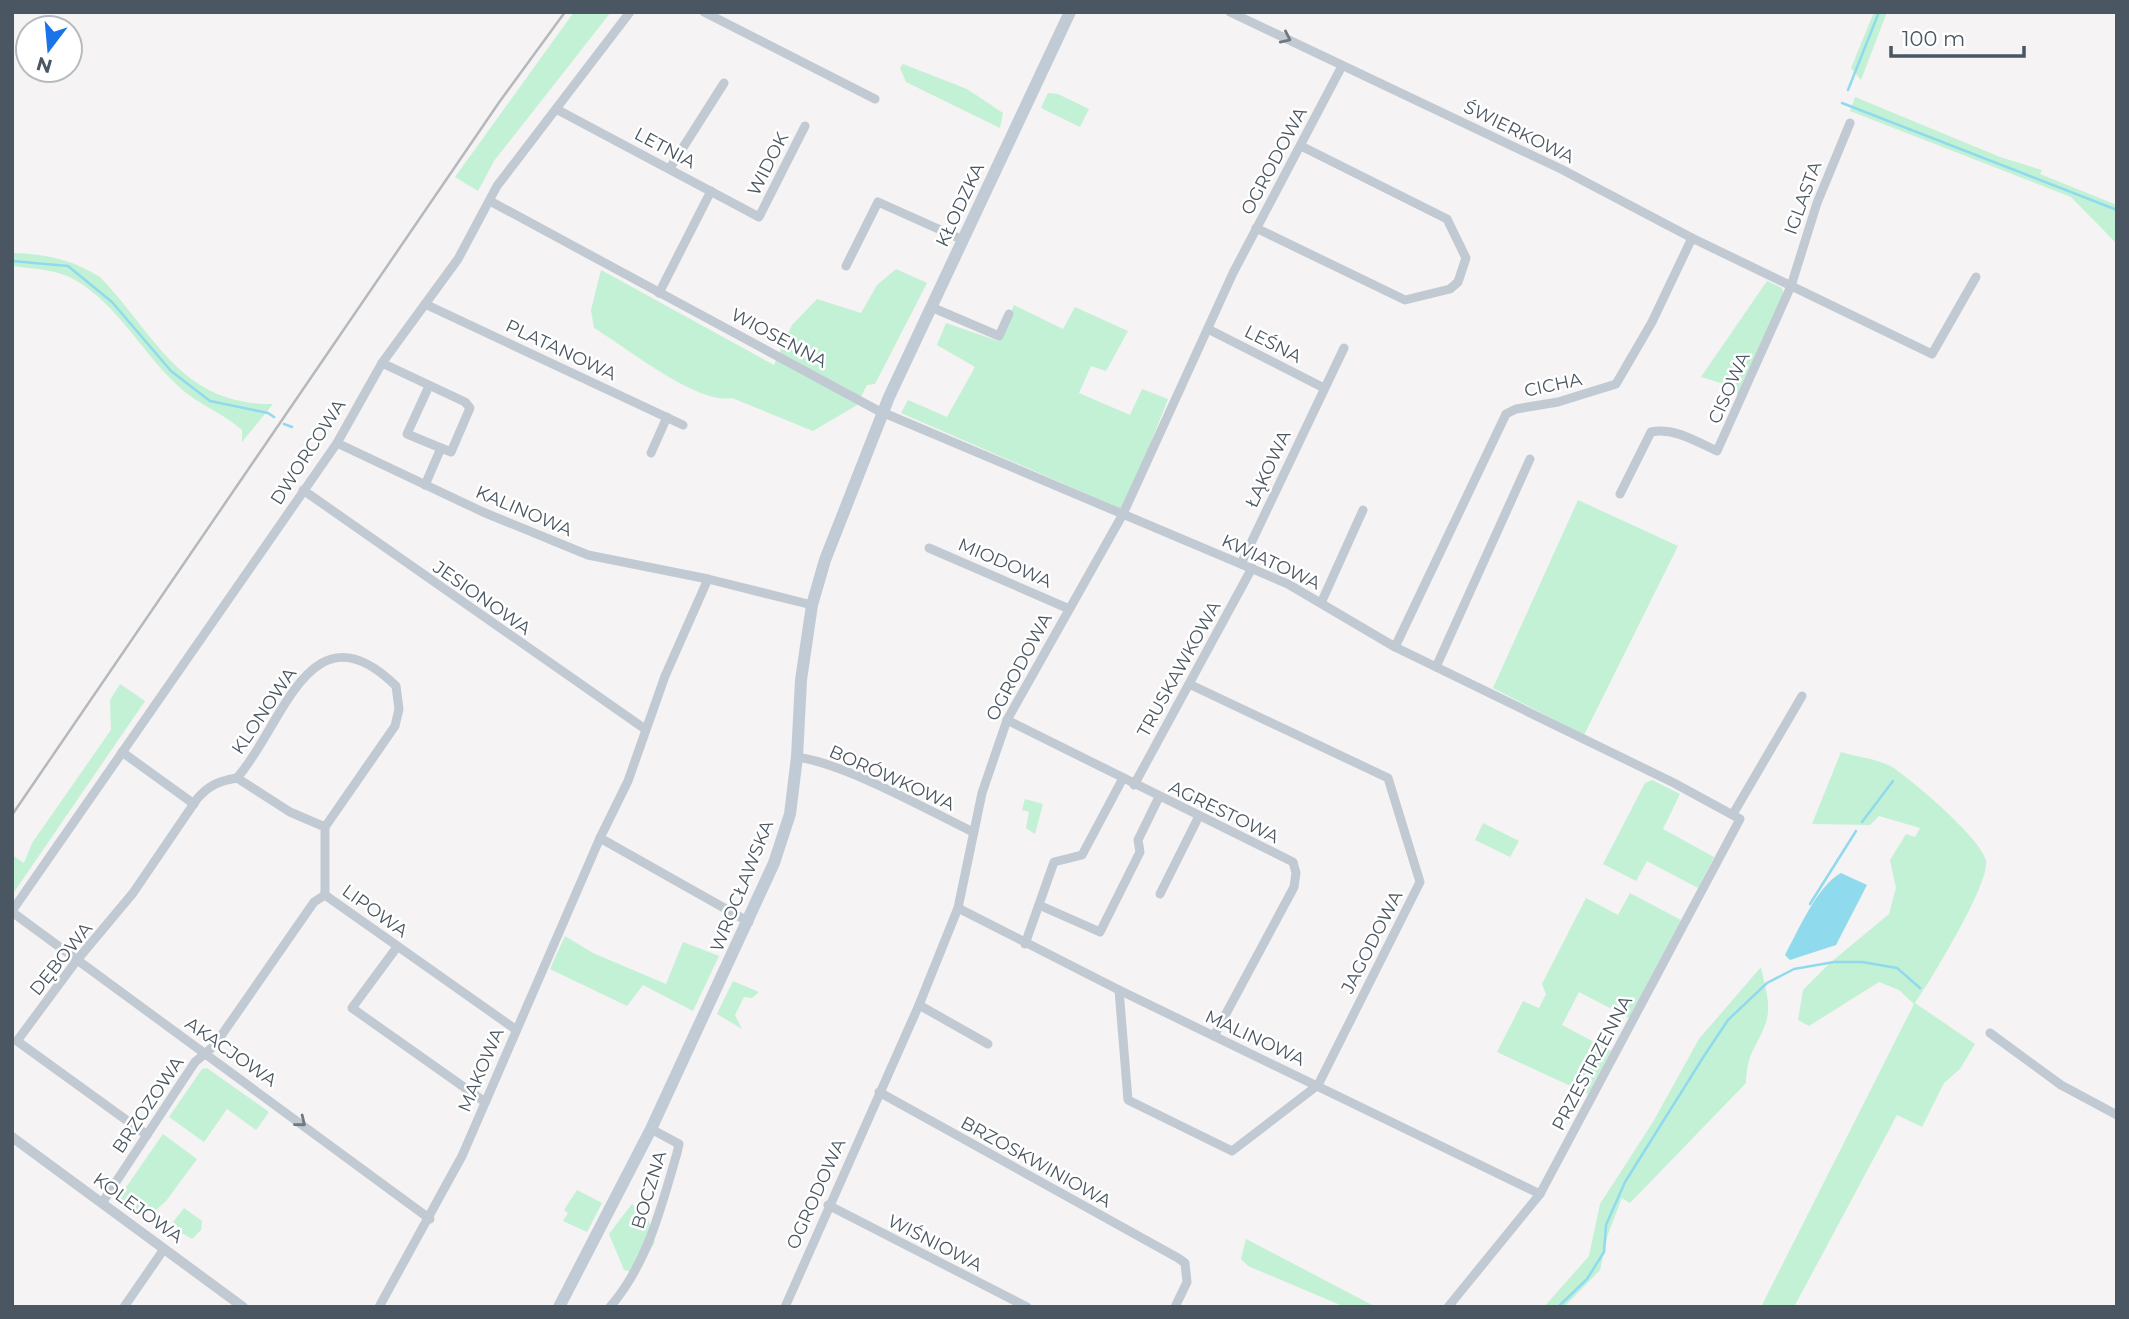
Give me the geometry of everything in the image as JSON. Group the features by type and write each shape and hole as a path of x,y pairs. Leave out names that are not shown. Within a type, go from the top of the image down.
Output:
{"main road":[{"name":"KŁODZKA","path":"883,412 1070,12"},
{"name":"WROCŁAWSKA","path":"559,1307 651,1129 749,922 782,843 790,814 797,757 801,680 812,606 825,560 883,412"}],"street":[{"name":"DWORCOWA","path":"12,911 337,443 382,363 457,259 511,166 630,12"},
{"path":"704,12 876,99"},
{"name":"ŚWIERKOWA","path":"1230,12 1561,169 1692,239 1932,354 1976,277"},
{"name":"OGRODOWA","path":"785,1307 919,1005 958,908 973,832 992,758 1007,720 1067,608 1123,514 1256,228 1342,66"},
{"path":"670,168 724,83"},
{"name":"LETNIA","path":"556,108 759,217"},
{"name":"IGLASTA","path":"1791,286 1816,204 1850,123"},
{"name":"WIDOK","path":"759,217 805,126"},
{"path":"1256,228 1405,300 1450,289 1458,282 1466,258 1447,219 1301,146"},
{"path":"659,293 711,191"},
{"name":"WIOSENNA","path":"490,201 883,412"},
{"path":"846,267 878,202 963,240"},
{"name":"CICHA","path":"1395,647 1506,414 1516,409 1558,402 1616,384 1652,322 1692,239"},
{"name":"CISOWA","path":"1620,494 1651,432 1659,430 1680,435 1717,452 1791,286"},
{"name":"PLATANOWA","path":"425,304 683,425"},
{"path":"931,307 999,336 1009,314"},
{"name":"LEŚNA","path":"1208,329 1324,388"},
{"name":"ŁĄKOWA","path":"1241,564 1344,348"},
{"path":"382,363 467,403 470,408 451,452 407,434 429,386"},
{"name":"KWIATOWA","path":"883,412 1252,568 1321,603 1395,647 1636,764 1736,817"},
{"path":"651,453 667,417"},
{"name":"KALINOWA","path":"337,443 425,485 588,555 708,579"},
{"path":"425,485 441,448"},
{"path":"1436,667 1530,459"},
{"name":"JESIONOWA","path":"303,490 645,729"},
{"path":"1321,603 1363,510"},
{"name":"MIODOWA","path":"929,548 1067,608"},
{"name":"TRUSKAWKOWA","path":"1134,785 1252,568"},
{"path":"708,579 812,606"},
{"name":"MAKOWA","path":"379,1307 430,1219 462,1156 515,1029 628,780 665,676 708,579"},
{"name":"KLONOWA","path":"237,778 317,663 345,655 360,659 396,686 398,718 325,827"},
{"name":"JAGODOWA","path":"1189,684 1388,779 1420,882 1318,1085"},
{"name":"PRZESTRZENNA","path":"1448,1307 1540,1194 1802,696"},
{"name":"AGRESTOWA","path":"1007,720 1122,780 1293,862 1296,873 1294,887 1214,1036"},
{"path":"122,752 196,801 207,787 237,778 290,812 325,827"},
{"name":"BORÓWKOWA","path":"797,757 813,759 973,832"},
{"path":"1025,944 1054,862 1082,855 1122,780"},
{"path":"1039,905 1100,932 1140,852 1138,840 1159,797"},
{"name":"DĘBOWA","path":"147,1135 17,1041 77,960 134,893 196,801"},
{"path":"1160,894 1199,816"},
{"name":"LIPOWA","path":"325,827 325,895 515,1029"},
{"path":"600,838 749,922"},
{"name":"BRZOZOWA","path":"102,1203 195,1062 206,1054 314,902 325,895"},
{"name":"MALINOWA","path":"958,908 1025,944 1540,1194"},
{"name":"AKACJOWA","path":"12,911 430,1219"},
{"path":"397,947 352,1008 485,1102"},
{"path":"1119,990 1128,1100 1232,1151 1318,1085"},
{"path":"919,1005 988,1044"},
{"path":"1990,1033 2061,1085 2117,1115"},
{"name":"BRZOSKWINIOWA","path":"879,1092 1185,1263 1188,1276 1175,1307"},
{"name":"BOCZNA","path":"610,1307 651,1239 679,1144 651,1129"},
{"name":"KOLEJOWA","path":"12,1137 243,1307"},
{"name":"WIŚNIOWA","path":"828,1205 1027,1307"},
{"path":"124,1307 164,1249"}],"green space":[{"path":"574,12 611,12 494,161 478,191 455,177"},
{"path":"1874,12 1887,12 1861,80 1851,68"},
{"path":"903,64 967,89 1003,113 1000,128 906,82 900,68"},
{"path":"1048,93 1058,94 1089,109 1080,127 1041,108"},
{"path":"1855,97 2000,157 2042,170 2040,174 2117,205 2117,244 2071,197 1850,111"},
{"path":"12,253 58,259 100,277 155,343 192,380 215,393 241,401 273,404 242,442 242,430 176,384 116,315 90,290 60,274 12,266"},
{"path":"896,269 927,283 875,384 867,385 857,405 813,431 732,398 717,398 681,384 594,328 591,310 601,270 774,365 792,325 817,299 861,313 877,285"},
{"path":"1767,281 1782,288 1784,296 1739,397 1734,387 1701,377"},
{"path":"1014,305 1063,329 1075,307 1128,331 1106,371 1091,366 1079,393 1130,415 1142,389 1168,399 1124,510 901,413 908,400 947,417 975,367 937,345 946,323 998,341"},
{"path":"1578,500 1678,546 1584,735 1493,688"},
{"path":"120,684 145,701 12,895 12,855 24,863 32,843 111,730 110,700"},
{"path":"1841,752 1892,767 1960,825 1982,851 1986,861 1979,890 1958,932 1915,1003 1975,1044 1960,1069 1944,1083 1922,1127 1897,1115 1794,1307 1761,1307 1914,1004 1899,990 1879,982 1809,1026 1798,1020 1803,990 1830,963 1889,914 1896,888 1890,860 1906,834 1915,837 1920,828 1879,816 1870,825 1812,824"},
{"path":"1652,780 1680,794 1663,829 1714,857 1698,888 1647,861 1636,881 1603,864 1645,783"},
{"path":"1025,799 1043,804 1035,834 1026,828 1029,812 1022,810"},
{"path":"1483,823 1519,841 1510,857 1475,840"},
{"path":"1630,893 1681,920 1629,1018 1579,992 1562,1025 1611,1051 1588,1094 1497,1052 1523,1001 1539,1008 1546,994 1542,984 1586,898 1618,915"},
{"path":"565,936 593,953 666,984 683,942 719,956 693,1011 643,985 627,1006 550,969"},
{"path":"1761,967 1768,1015 1750,1056 1746,1083 1630,1203 1622,1198 1608,1234 1600,1270 1564,1307 1544,1307 1589,1256 1600,1204 1653,1122 1699,1039"},
{"path":"733,981 759,992 752,998 744,997 735,1015 742,1029 717,1014"},
{"path":"207,1068 269,1112 256,1130 227,1109 204,1142 169,1117 202,1069"},
{"path":"163,1134 197,1159 166,1201 154,1212 150,1210 143,1218 118,1199"},
{"path":"577,1190 602,1203 587,1232 563,1221 568,1213 564,1210"},
{"path":"632,1204 648,1219 655,1242 637,1273 624,1270 609,1234"},
{"path":"184,1208 202,1221 201,1230 192,1239 170,1226"},
{"path":"1246,1239 1376,1307 1345,1307 1248,1266 1241,1259"}],"water":[{"path":"1841,873 1867,885 1836,945 1790,960 1785,955 1816,898 1832,879"}],"waterway":[{"path":"1848,90 1879,12"},
{"path":"1842,103 2117,210"},
{"path":"12,261 68,266 112,302 171,371 210,401 268,413 274,417"},
{"path":"284,424 292,427"},
{"path":"1862,822 1893,781"},
{"path":"1810,904 1856,831"},
{"path":"1558,1307 1587,1279 1604,1252 1606,1225 1625,1182 1704,1056 1728,1020 1767,983 1794,969 1834,962 1862,962 1897,968 1920,988"}],"railway":[{"path":"12,815 500,101 565,12"}]}
